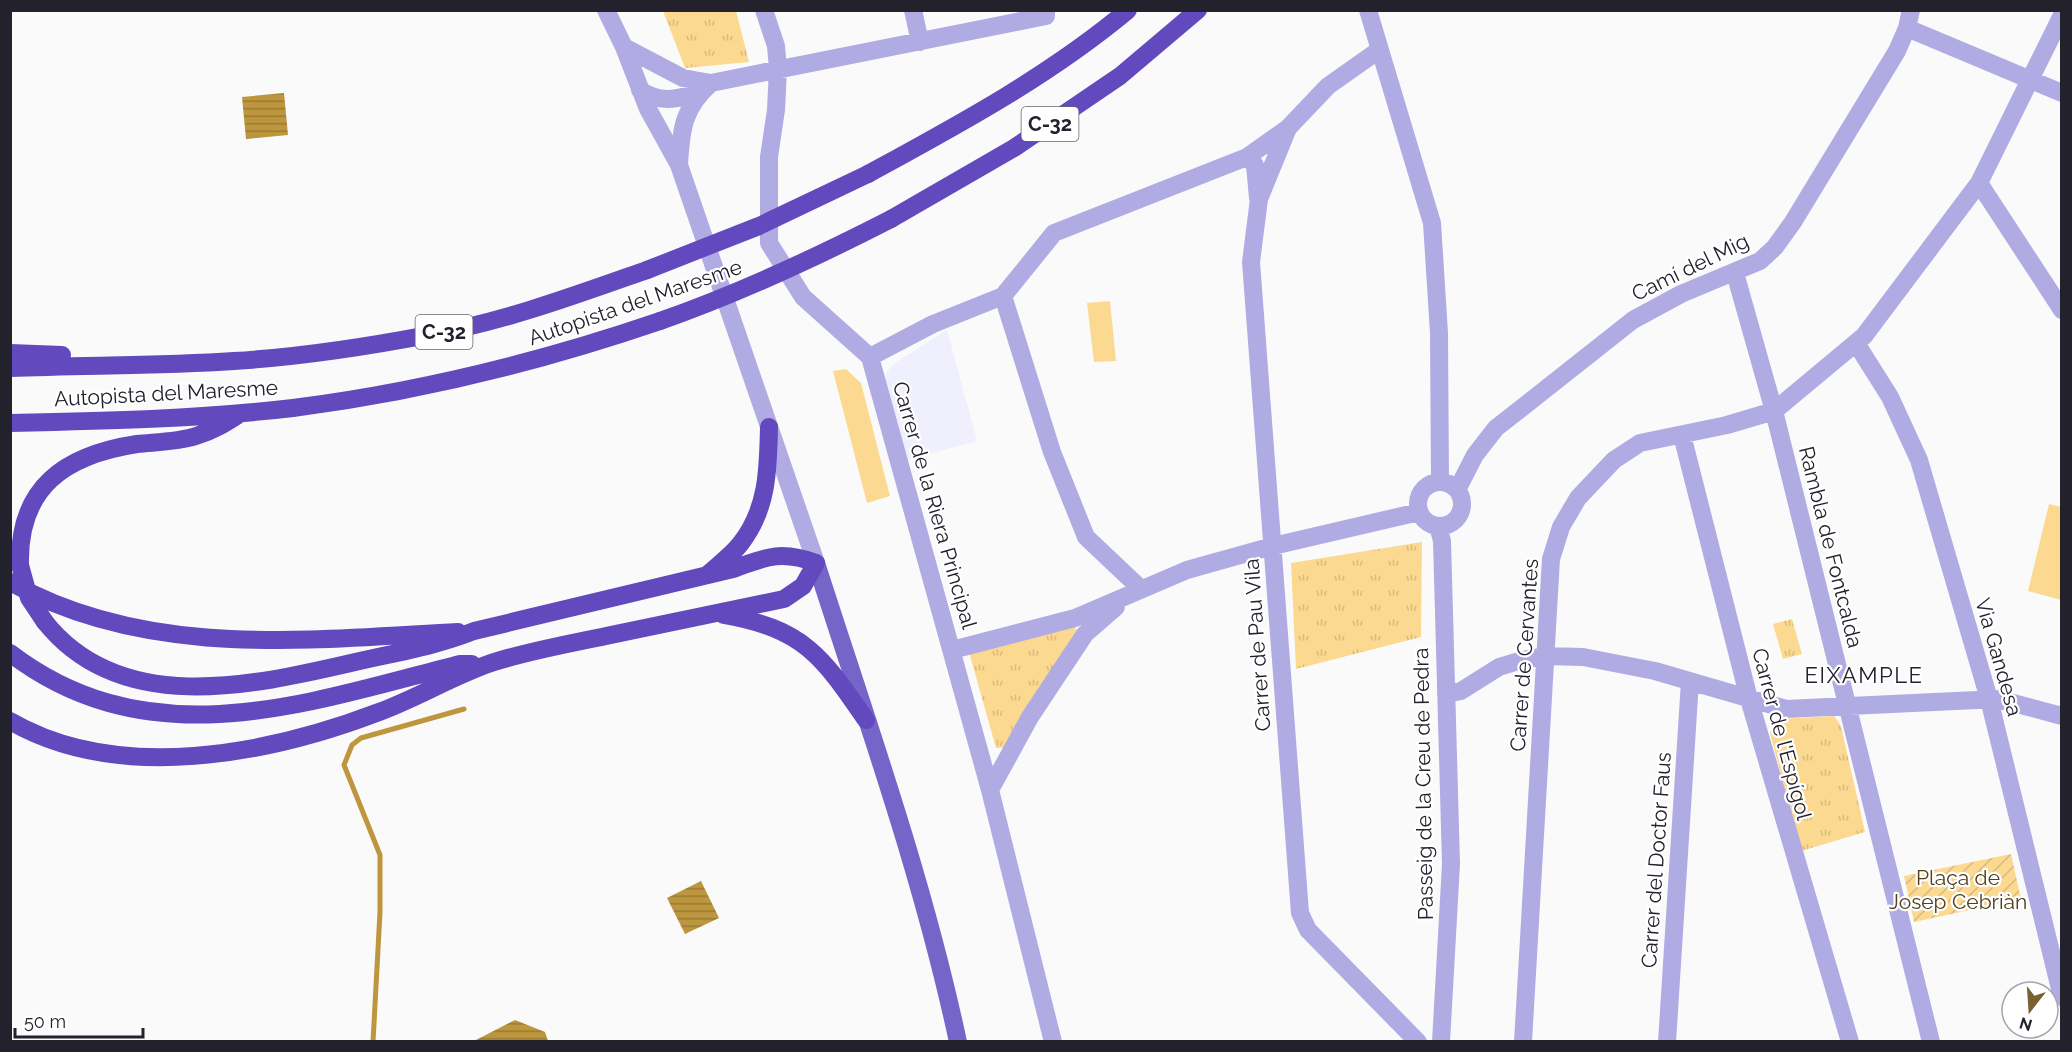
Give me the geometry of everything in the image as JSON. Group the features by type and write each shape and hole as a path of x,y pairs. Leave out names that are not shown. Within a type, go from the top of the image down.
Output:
{"highway":[{"name":"Autopista del Maresme","path":"10,368 234,361 430,335 566,299 759,226 868,174 982,112 1092,40 1128,10"},
{"name":"Autopista del Maresme","path":"10,423 136,420 292,408 405,390 474,376 567,353 660,321 720,300 799,266 891,219 1014,148 1120,76 1198,10"},
{"path":"10,353 234,361"},
{"path":"10,721 39,735 94,752 148,758 238,751 357,720 492,663 784,599 803,586 816,563 795,556 772,555 733,569 474,631 440,644 287,678 214,687 152,682 99,664 68,646 45,622 29,598 20,565 22,531 32,503 49,480 74,461 108,449 193,437 216,430 242,412"},
{"path":"706,575 740,545 754,524 763,502 769,427"},
{"path":"10,582 57,606 87,616 149,631 186,636 319,639 474,631"},
{"path":"713,613 749,620 786,632 811,648 828,666 866,720"},
{"path":"10,653 58,684 94,699 141,711 210,716 264,711 460,664 492,663"}],"main road":[{"path":"816,563 913,860 943,969 958,1041"}],"street":[{"path":"606,10 678,165 816,563"},
{"path":"764,10 776,46 777,69 776,110 769,158 769,243 803,297 870,357 933,324 1003,296 1054,233 1247,157 1288,128 1328,86 1379,50"},
{"path":"913,10 920,42"},
{"path":"1368,10 1432,223 1438,323 1440,482"},
{"path":"647,99 668,101 705,88 777,69 920,42 1046,14"},
{"path":"1774,411 1864,336 1979,183 2061,15"},
{"path":"1909,19 2061,93"},
{"name":"Camí del Mig","path":"1457,490 1475,455 1496,428 1633,320 1681,294 1735,273 1767,254 1793,222 1897,51 1909,19"},
{"path":"624,47 705,88"},
{"path":"647,99 663,82 683,78"},
{"path":"678,165 686,114 705,88"},
{"name":"Carrer de Pau Vila","path":"1259,200 1288,128"},
{"name":"Carrer de Pau Vila","path":"1247,157 1255,165 1259,200 1251,262 1300,913 1308,930 1418,1041"},
{"path":"1979,183 2061,310"},
{"name":"Rambla de Fontcalda","path":"1735,273 1774,411 1931,1041"},
{"path":"1003,296 1052,452 1086,537 1134,593"},
{"name":"Via Gandesa","path":"1856,343 1890,397 1919,460 1989,699 2061,997"},
{"name":"Carrer de la Riera Principal","path":"870,357 990,790 1053,1041"},
{"name":"Carrer de Cervantes","path":"1522,1041 1551,559 1561,527 1578,498 1614,460 1640,443 1682,435 1774,411"},
{"name":"Carrer de l'Espígol","path":"1682,435 1749,699 1850,1041"},
{"path":"1440,482 1457,490 1462,504 1460,515 1455,521 1438,526 1429,523 1419,512 1419,497 1423,490 1440,482"},
{"path":"952,650 1075,618 1187,570 1273,546 1419,512"},
{"name":"Passeig de la Creu de Pedra","path":"1438,526 1442,541 1451,864 1441,1041"},
{"path":"990,790 1030,717 1085,634 1134,593"},
{"path":"1075,618 1085,634"},
{"path":"1446,694 1461,691 1499,667 1545,656 1583,657 1620,663 1786,709 1989,699 2008,701 2061,716"},
{"name":"Carrer del Doctor Faus","path":"1667,1041 1690,681"}],"shaded area":[{"path":"284,93 288,135 246,139 242,97"},
{"path":"947,330 977,441 907,460 885,382 886,373 895,363"},
{"path":"701,881 719,918 685,934 667,898"},
{"path":"515,1020 545,1032 548,1041 474,1041"}],"green space":[{"path":"663,11 736,11 749,62 685,68"},
{"path":"1110,301 1116,361 1094,362 1087,303"},
{"path":"846,369 861,383 890,496 867,503 833,371"},
{"path":"2049,504 2061,507 2061,600 2028,591"},
{"path":"1422,542 1421,637 1296,669 1291,563"},
{"path":"1792,619 1802,654 1783,659 1773,624"},
{"path":"1074,626 1078,632 1011,740 1003,748 996,748 969,652"},
{"path":"1834,716 1841,726 1865,832 1801,851 1770,733 1778,719"},
{"name":"Plaça de Josep Cebriàn","path":"2011,854 2021,899 1914,922 1904,876"}],"waterway":[{"path":"373,1042 380,912 380,855 344,765 352,745 361,738 464,709"}],"district":[{"name":"EIXAMPLE","path":"1864,675"}]}
